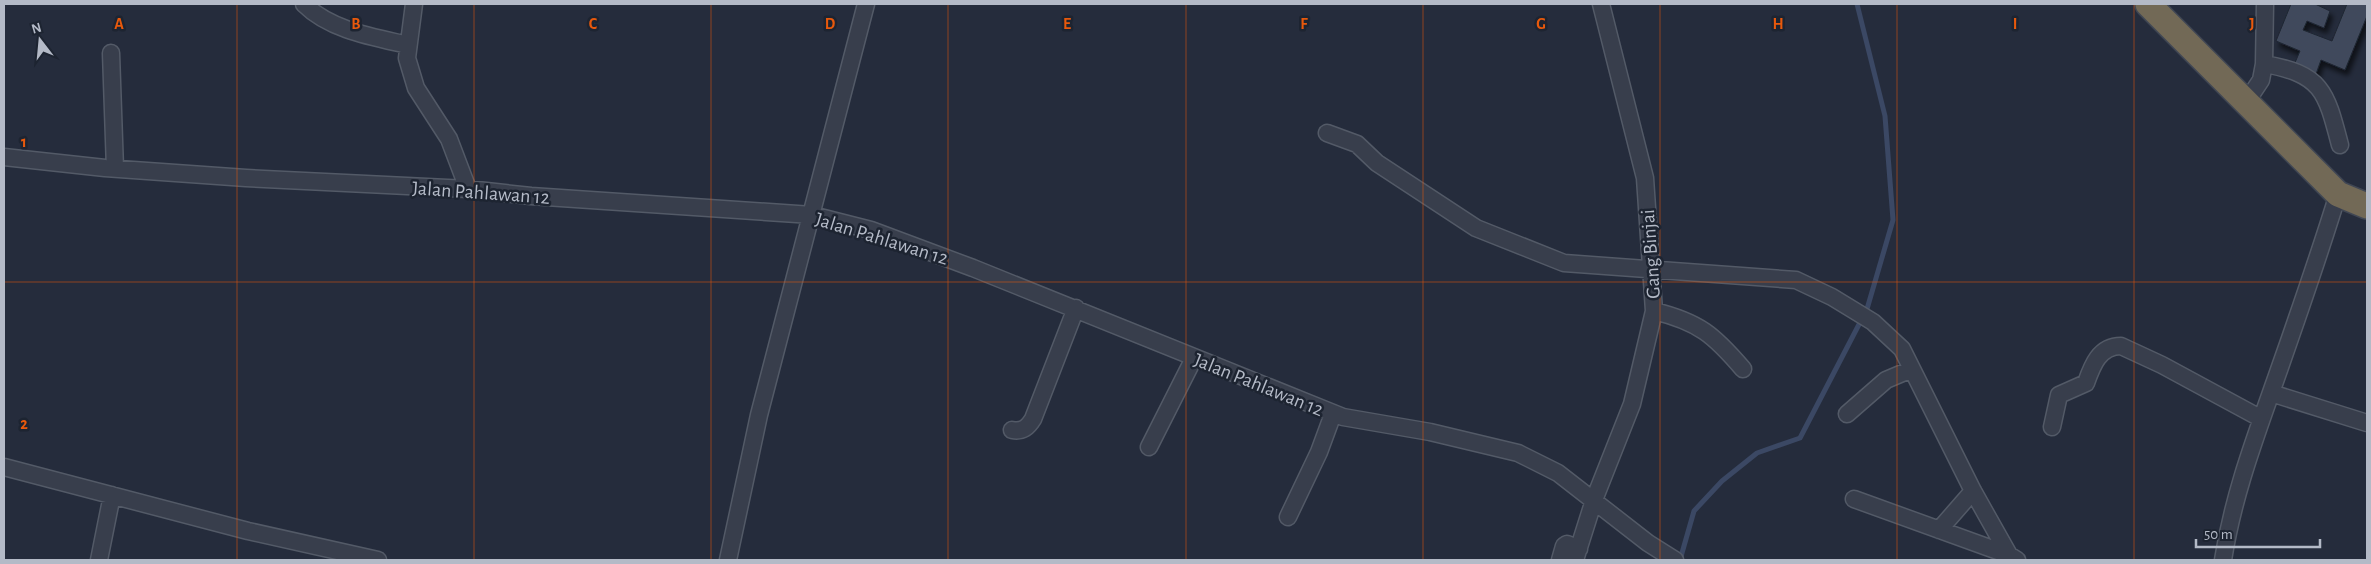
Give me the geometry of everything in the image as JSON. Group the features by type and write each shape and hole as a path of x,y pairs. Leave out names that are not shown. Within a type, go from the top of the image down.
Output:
{"highway":[{"path":"2148,4 2338,194 2367,206"}],"street":[{"path":"304,4 312,12 352,32 408,45"},
{"path":"414,4 407,58 416,88 449,139 468,189"},
{"path":"728,560 759,415 866,4"},
{"name":"Gang Binjai","path":"1577,554 1594,500 1632,404 1654,312 1646,178 1601,4"},
{"path":"2247,101 2261,80 2264,64 2265,4"},
{"path":"111,53 115,168"},
{"path":"2264,64 2288,68 2305,75 2314,82 2324,94 2340,145"},
{"path":"1327,133 1357,144 1377,163 1476,228 1564,263 1796,280 1832,297 1873,322 1902,349 1973,491 2013,558"},
{"name":"Jalan Pahlawan 12","path":"4,157 246,178 468,189 531,196 812,215 870,230 1076,308 1332,414 1430,432 1518,453 1558,473 1672,559"},
{"path":"2223,560 2228,529 2260,418 2271,393 2313,275 2338,194"},
{"path":"1012,430 1019,431 1028,427 1033,419 1076,308"},
{"path":"1654,312 1676,316 1704,328 1723,345 1743,369"},
{"path":"2052,426 2059,395 2086,383 2094,360 2116,346 2121,346 2162,365 2260,418"},
{"path":"1149,447 1194,358"},
{"path":"1847,414 1865,396 1886,380 1912,369"},
{"path":"2271,393 2367,423"},
{"path":"1288,517 1319,452 1332,414"},
{"path":"4,467 248,531 378,560"},
{"path":"1939,530 1973,491"},
{"path":"99,560 112,495"},
{"path":"1854,499 2013,558"},
{"path":"1560,560 1564,546 1567,544 1577,554"}],"building":[{"path":"2291,4 2315,4 2330,11 2324,28 2307,21 2303,30 2332,41 2347,4 2367,4 2367,16 2345,70 2321,60 2316,74 2294,65 2300,51 2276,41"}],"waterway":[{"path":"1680,560 1694,511 1722,481 1757,453 1800,438 1867,309 1893,220 1885,116 1857,4"}]}
